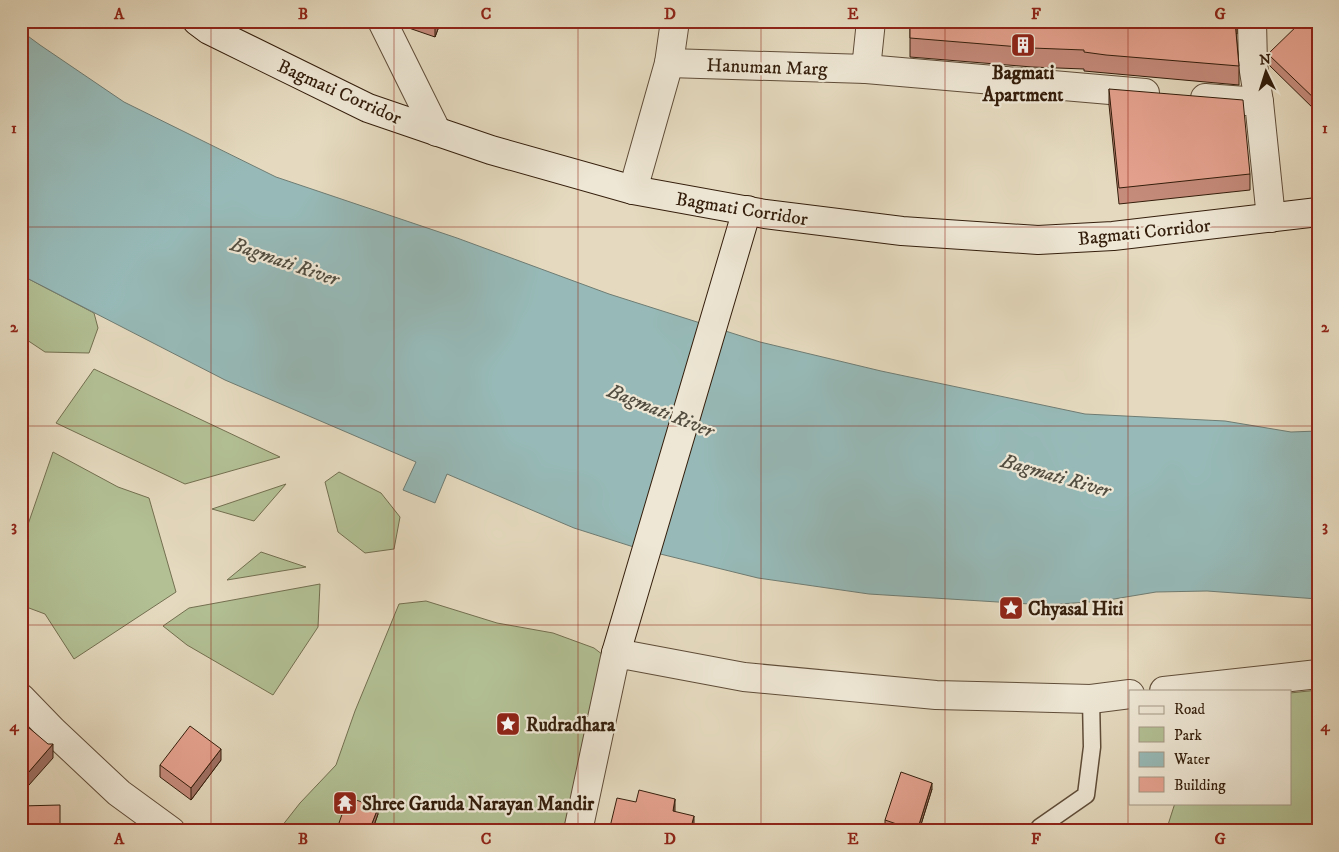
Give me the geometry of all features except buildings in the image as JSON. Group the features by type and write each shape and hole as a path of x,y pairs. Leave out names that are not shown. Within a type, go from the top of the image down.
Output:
{"street":[{"name":"Bagmati Corridor","path":"197,21 209,30 368,108 437,132 491,150 633,190 747,210 902,231 1038,240 1113,236 1318,212"},
{"path":"382,21 437,132"},
{"path":"633,190 669,63 674,21"},
{"path":"866,69 871,21"},
{"path":"1256,25 1253,65 1272,218"},
{"name":"Hanuman Marg","path":"669,63 866,69 1259,102"},
{"path":"578,831 616,652 747,210"},
{"path":"616,652 744,677 936,695 1091,699 1129,694"},
{"path":"1173,690 1318,674"},
{"path":"21,698 119,792 170,831"}],"lane":[{"path":"1037,831 1086,795 1092,747 1091,699"}],"green space":[{"path":"21,275 94,313 98,328 89,353 45,352 21,336"},
{"path":"94,369 280,457 185,484 56,423"},
{"path":"53,452 118,487 149,498 176,592 74,659 45,614 21,605 21,532 24,536"},
{"path":"339,472 381,493 400,517 394,549 365,553 338,532 325,482"},
{"path":"286,484 254,521 212,509"},
{"path":"261,552 306,567 227,580"},
{"path":"320,584 318,627 273,695 187,645 163,626 189,608"},
{"path":"426,601 497,623 553,633 594,648 607,658 565,831 278,831 300,803 336,765 355,711 399,604"},
{"path":"1318,690 1318,831 1166,831 1175,804 1292,804 1292,693"}],"water":[{"name":"Bagmati River","path":"21,31 124,102 276,177 457,238 609,294 760,342 881,371 1085,414 1225,421 1291,432 1318,431 1318,599 1207,591 1156,592 1102,601 1046,605 869,594 758,578 640,549 574,528 447,474 435,503 403,490 416,462 225,380 21,275"}],"place":[{"name":"Bagmati Apartment","path":"1023,45"},
{"name":"Chyasal Hiti","path":"1011,608"},
{"name":"Rudradhara","path":"508,724"},
{"name":"Shree Garuda Narayan Mandir","path":"345,803"}]}
